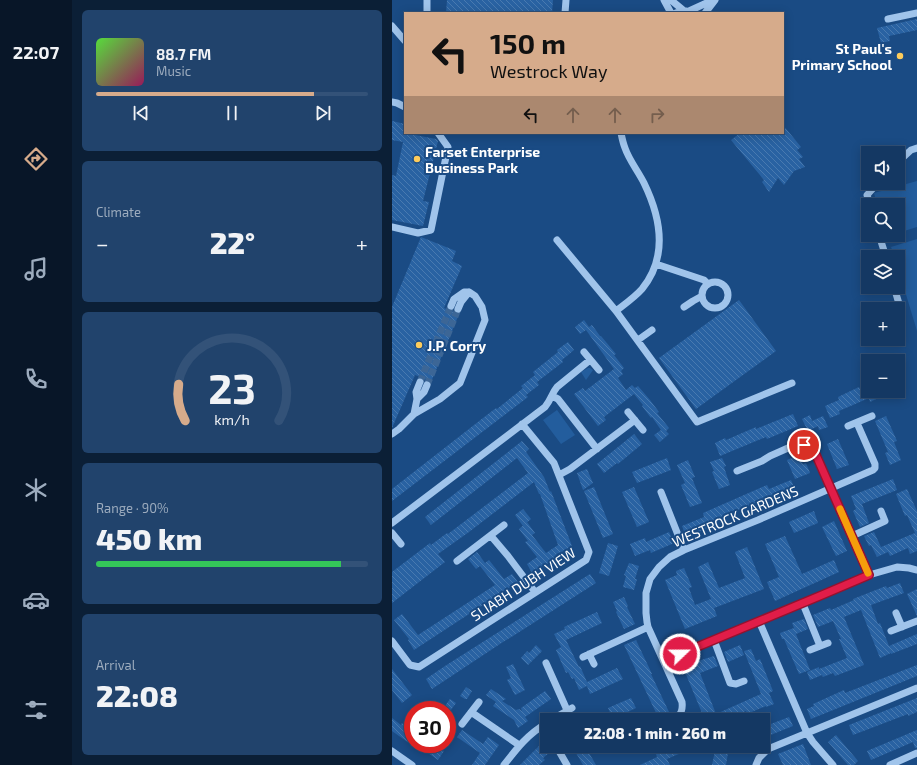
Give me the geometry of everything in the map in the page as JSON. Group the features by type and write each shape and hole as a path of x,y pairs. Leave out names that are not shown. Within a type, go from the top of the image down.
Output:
{"street":[{"path":"427,0 427,12"},
{"path":"565,12 566,0"},
{"path":"664,0 670,12"},
{"path":"672,0 685,12 714,0"},
{"path":"706,12 714,0"},
{"path":"888,19 917,13"},
{"path":"392,26 404,40"},
{"path":"392,102 404,106"},
{"path":"392,227 418,233 431,230 448,147 439,134"},
{"path":"616,311 641,290 652,276 658,259 660,241 659,228 653,206 644,184 625,148 621,134"},
{"path":"905,156 911,150 917,148"},
{"path":"557,240 616,311 697,422 792,383"},
{"path":"656,264 704,280 708,284"},
{"path":"716,282 723,284 729,294 727,301 722,307 718,308 711,308 705,303 702,296 704,289 708,284 716,282"},
{"path":"392,434 414,414 440,399 460,383 485,320 482,307 475,296 469,292 464,292 454,299 454,308"},
{"path":"684,307 702,296"},
{"path":"638,340 652,330"},
{"path":"584,352 599,370"},
{"path":"392,523 540,411 549,402 557,387 590,360"},
{"path":"414,414 417,399 424,392 423,383"},
{"path":"552,396 558,399 597,449"},
{"path":"628,412 643,430"},
{"path":"848,426 872,416"},
{"path":"559,475 570,469 635,420"},
{"name":"WESTROCK GARDENS","path":"682,713 682,702 648,627 646,594 650,579 659,567 670,557 684,550 873,470 875,468 875,464 857,422"},
{"name":"SLIABH DUBH VIEW","path":"392,641 410,664 419,667 586,560 590,552 554,464 522,424"},
{"path":"737,471 797,444 812,448 869,575"},
{"path":"661,492 684,550"},
{"path":"852,536 885,521 880,511"},
{"path":"457,561 504,525"},
{"path":"392,533 401,544"},
{"path":"491,536 535,592"},
{"path":"664,660 803,604 869,575 897,567 917,570"},
{"path":"803,604 820,646"},
{"path":"896,613 902,627"},
{"path":"759,621 807,734 833,765"},
{"path":"891,631 917,621"},
{"path":"594,664 586,655 648,627"},
{"path":"714,640 730,683 736,684 744,681"},
{"path":"810,650 828,643"},
{"path":"546,663 570,709 563,713"},
{"path":"756,765 759,758 768,749 917,688"},
{"path":"462,724 479,702"},
{"path":"471,712 519,745"},
{"path":"504,765 519,745 532,732 540,729"},
{"path":"392,751 412,765"},
{"path":"560,753 567,765"},
{"path":"890,765 917,753"}],"green space":[{"path":"917,181 917,227 905,231 905,198 875,198 874,193 885,190 905,190 905,184"},
{"path":"917,239 917,331 905,291 905,250 892,250 891,247"},
{"path":"588,368 593,370 586,380 581,372"},
{"path":"557,410 575,435 561,444 543,420"}],"building":[{"path":"447,0 553,0 552,12 446,12"},
{"path":"917,19 917,30 889,36 890,41 881,43 877,28"},
{"name":"Farset Enterprise Business Park","path":"392,121 404,124 404,134 436,139 438,141 423,201 429,202 423,226 392,220 392,175 396,176 403,142 392,140"},
{"path":"784,126 801,147 797,150 803,157 799,159 805,167 794,171 784,185 778,178 769,192 762,182 764,180 731,140 739,134 784,134"},
{"name":"J.P. Corry","path":"421,237 456,251 452,261 462,266 444,308 459,314 431,382 415,375 392,428 392,307"},
{"path":"739,300 776,351 696,409 659,358"},
{"path":"584,320 589,327 592,325 616,354 614,355 624,368 621,371 623,374 618,378 626,390 632,385 635,388 638,386 659,412 657,413 669,428 666,431 669,434 660,442 654,435 661,430 634,394 604,417 606,420 598,426 574,394 583,388 585,391 614,369 586,330 580,334 575,327"},
{"path":"568,342 574,350 562,360 563,362 537,382 539,385 526,395 528,397 392,501 392,489 523,388 521,386 535,375 533,372"},
{"path":"859,387 861,391 861,398 869,398 839,411 840,414 830,418 825,406 839,400 838,397"},
{"path":"869,398 878,398 870,402"},
{"path":"793,414 798,426 767,439 766,437 720,456 715,443 725,438 726,440 756,427 756,429"},
{"path":"810,415 812,421 823,416 828,427 819,430 818,426 808,431 802,419"},
{"path":"886,416 897,441 894,442 901,460 890,465 885,453 888,452 875,421"},
{"path":"634,434 642,444 618,464 617,463 604,473 597,464"},
{"path":"838,439 849,465 837,469 827,444"},
{"path":"522,441 529,449 526,452 544,477 550,492 551,491 572,546 567,550 556,554 558,557 532,573 527,564 537,557 525,542 528,541 519,529 527,522 535,533 532,535 546,553 558,545 540,494 534,482 438,554 445,562 392,603 392,572 430,543 431,545 447,533 448,534 528,473 517,458 431,525 425,517"},
{"path":"799,455 803,464 806,463 810,473 795,479 787,460"},
{"path":"667,458 671,470 637,483 632,472"},
{"path":"722,458 726,466 724,467 730,485 719,489 712,472 714,471 710,462"},
{"path":"688,460 695,477 692,478 702,503 690,507 681,485 685,483 677,465"},
{"path":"587,469 593,483 583,490 577,473"},
{"path":"893,479 897,490 862,504 869,523 860,527 853,511 856,509 851,496"},
{"path":"791,480 796,491 773,500 772,496 707,523 709,528 686,537 682,526 704,517 703,513 767,485 769,489"},
{"path":"594,487 613,534 603,538 584,491"},
{"path":"634,487 649,522 637,527 622,492"},
{"path":"907,489 917,511 917,551 910,554 908,548 890,556 888,552 877,557 871,545 869,546 864,536 874,532 881,547 915,533 907,515 905,516 896,494"},
{"path":"523,509 531,519 523,526 515,515"},
{"path":"814,511 818,523 794,533 789,522"},
{"path":"834,521 847,551 836,556 822,527"},
{"path":"669,532 674,543 651,553 650,550 635,556 630,544 645,538 646,542"},
{"path":"785,536 802,574 834,560 839,572 775,601 767,582 779,577 765,544"},
{"path":"608,543 618,546 609,576 599,573"},
{"path":"747,547 764,589 714,608 717,616 685,629 665,580 677,575 676,571 684,568 692,587 689,588 695,605 711,599 698,567 708,562 719,588 745,578 735,552"},
{"path":"477,552 485,563 489,560 504,579 512,574 518,582 414,650 408,640 409,639 394,620 402,614 418,635 495,585 480,566 476,569 468,559"},
{"path":"629,563 639,566 635,579 637,579 634,590 623,587 626,576 624,575"},
{"path":"590,574 596,583 432,689 426,679"},
{"path":"900,583 904,593 871,605 878,624 880,623 889,646 917,634 917,644 880,658 861,610 844,617 864,665 835,676 833,673 823,677 822,675 810,680 807,672 847,658 833,621 818,627 813,615 830,608 831,610 854,600 853,599 886,586 887,588"},
{"path":"917,589 917,616 907,594"},
{"path":"624,597 635,624 624,629 613,602"},
{"path":"597,612 602,623 566,640 587,682 617,668 623,679 590,694 587,686 579,690 574,678 572,679 568,672 566,673 556,650 561,647 554,634 565,629 564,627"},
{"path":"804,619 808,629 796,634 810,670 799,674 780,633 794,628 792,623"},
{"path":"636,640 669,712 656,713 624,645"},
{"path":"536,645 542,651 528,665 521,658 527,651 529,653"},
{"path":"740,645 744,655 728,662 724,652"},
{"path":"751,649 756,661 760,659 773,691 769,693 774,704 749,713 747,713 746,711 741,713 718,713 761,694 744,651"},
{"path":"714,656 718,666 700,673 716,713 702,713 685,672 697,667 695,662"},
{"path":"513,664 525,690 515,695 507,680 511,678 506,667"},
{"path":"917,665 917,676 811,719 807,709 814,706 813,704 844,690 845,693"},
{"path":"392,669 412,695 402,703 392,690"},
{"path":"466,687 472,691 467,699 465,699 460,696"},
{"path":"491,689 506,699 502,701 516,710 519,709 522,711 521,708 545,691 551,699 525,717 528,721 518,728 514,720 493,706 496,702 486,695"},
{"path":"631,698 636,708 626,713 610,713 608,708"},
{"path":"917,698 917,712 853,735 849,725"},
{"path":"789,717 793,726 770,735 770,724"},
{"path":"392,718 401,725 402,723 404,724 404,740 392,731"},
{"path":"462,730 483,744 488,737 499,745 485,765 472,765 480,753 457,737"},
{"path":"917,730 917,748 915,748 913,742 871,760 867,751"},
{"path":"836,735 858,761 854,765 848,765 828,742"},
{"path":"803,744 811,765 783,765 778,754"},
{"path":"540,745 540,753 549,753 543,758 545,760 539,765 520,765"},
{"path":"428,753 443,753 438,760"},
{"path":"576,753 589,753 596,765 583,765"},
{"path":"681,753 667,759 670,765 640,765 657,757 656,754"},
{"path":"715,753 728,753 726,765 712,765"}],"tunnel":[{"path":"420,382 451,306"},
{"path":"427,385 458,309"}],"slow traffic":[{"path":"840,509 868,573"}],"place":[{"name":"St Paul's Primary School","path":"900,56"},
{"name":"Farset Enterprise Business Park","path":"417,159"},
{"name":"J.P. Corry","path":"419,345"}],"route":[{"path":"680,654 869,575 816,455 812,448 804,445"}]}
